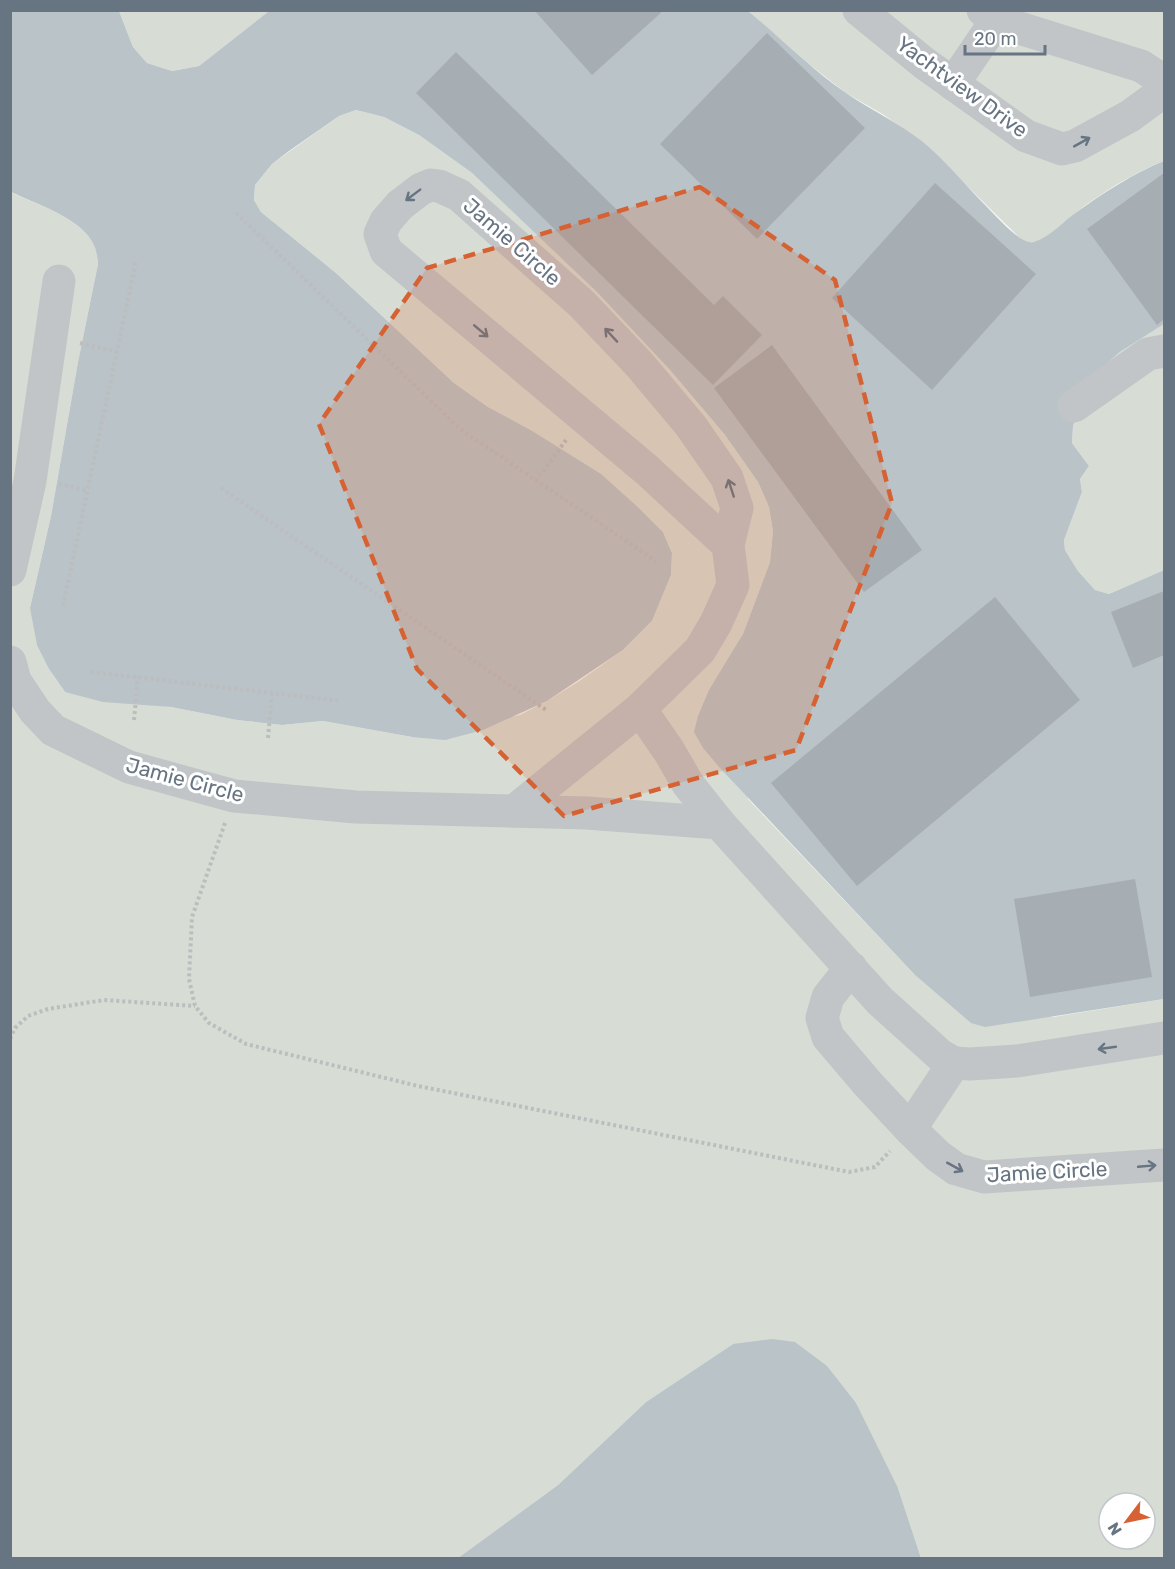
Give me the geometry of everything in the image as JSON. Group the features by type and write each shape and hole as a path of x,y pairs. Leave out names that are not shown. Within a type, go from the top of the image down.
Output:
{"street":[{"name":"Yachtview Drive","path":"859,10 924,63 1026,136 1062,149 1075,146 1130,116 1164,91"},
{"path":"953,84 991,14 1013,26 1141,66 1164,81"},
{"name":"Jamie Circle","path":"514,811 640,709 700,650 716,623 733,585 728,545 737,508 727,478 691,426 639,364 582,304 459,195 439,186 430,185 400,205 386,221 380,234 386,251 647,470 728,545"},
{"path":"10,570 30,482 59,281"},
{"path":"1074,406 1148,354 1164,351"},
{"name":"Jamie Circle","path":"10,663 15,681 35,711 52,730 129,767 234,796 356,807 587,813 720,823"},
{"path":"640,709 688,784 720,823 880,1001 940,1055 954,1063 970,1064 1017,1060 1164,1038"},
{"name":"Jamie Circle","path":"851,968 828,997 822,1018 828,1037 910,1129 938,1156 956,1169 984,1177 1164,1165"},
{"path":"910,1129 954,1063"}],"path":[{"path":"236,213 460,429 656,561"},
{"path":"63,606 136,261"},
{"path":"73,342 117,352"},
{"path":"536,481 570,434"},
{"path":"51,482 88,491"},
{"path":"221,488 546,710"},
{"path":"91,672 341,701"},
{"path":"134,720 138,677"},
{"path":"268,738 272,693"},
{"path":"234,796 192,917 189,980 195,1006 209,1023 246,1044 418,1086 849,1172 875,1167 910,1129"},
{"path":"10,1039 15,1028 28,1016 48,1009 104,1000 195,1006"}],"highlighted area":[{"path":"700,187 835,280 892,503 796,750 564,816 417,669 319,424 427,268"}],"shaded area":[{"path":"10,11 119,11 133,47 147,63 172,71 199,66 269,11 748,11 833,84 923,142 948,165 1002,223 1028,242 1046,236 1109,190 1164,161 1164,324 1120,352 1084,383 1078,414 1073,426 1072,443 1089,466 1080,479 1082,492 1064,540 1065,550 1078,571 1095,590 1109,594 1164,570 1164,999 985,1027 971,1023 914,974 720,768 703,748 694,732 709,690 743,634 770,562 773,531 769,507 758,482 725,435 670,370 598,293 472,173 419,135 384,117 356,110 339,116 272,164 255,185 254,200 261,212 336,273 454,383 488,407 529,429 601,474 663,532 672,553 671,575 652,621 623,650 547,701 483,730 445,740 412,737 323,721 282,725 237,720 171,707 103,702 65,692 49,669 37,645 30,608 51,516 98,264 93,244 82,229 53,211 11,192"},
{"path":"119,11 269,11 199,66 172,71 147,63 133,47"},
{"path":"748,11 1164,11 1164,161 1129,177 1106,191 1044,238 1031,242 1023,241 923,143 884,115 846,93"},
{"path":"356,110 384,117 419,135 472,173 599,293 670,370 725,435 758,482 769,507 773,531 770,562 743,634 729,660 748,799 914,974 1053,1017 1164,999 1164,1558 921,1558 898,1488 733,1344 646,1402 558,1485 458,1558 11,1558 10,192 64,216 82,229 91,240 98,260 51,516 30,608 49,669 65,692 171,707 237,720 282,725 323,721 412,737 520,715 578,682 623,650 652,621 671,575 672,553 663,532 641,510 529,429 488,407 454,383 336,273 261,212 254,200 255,185 272,164 339,116"},
{"path":"1164,324 1164,570 1109,594 1095,590 1078,571 1065,550 1064,540 1082,492 1080,479 1089,466 1072,443 1073,426 1078,414 1084,383 1120,352"},
{"path":"772,1339 795,1342 827,1366 856,1403 898,1488 921,1558 458,1558 558,1485 646,1402 733,1344"}],"building":[{"path":"534,10 664,10 592,75"},
{"path":"767,33 865,128 757,239 660,144"},
{"path":"456,52 714,305 723,296 762,335 713,385 416,93"},
{"path":"1164,173 1164,319 1157,325 1087,229"},
{"path":"935,183 1036,274 932,390 832,298"},
{"path":"772,345 922,550 864,592 714,388"},
{"path":"1164,591 1164,655 1133,668 1111,612"},
{"path":"995,597 1080,700 857,886 771,783"},
{"path":"1135,879 1152,977 1030,997 1014,899"}]}
